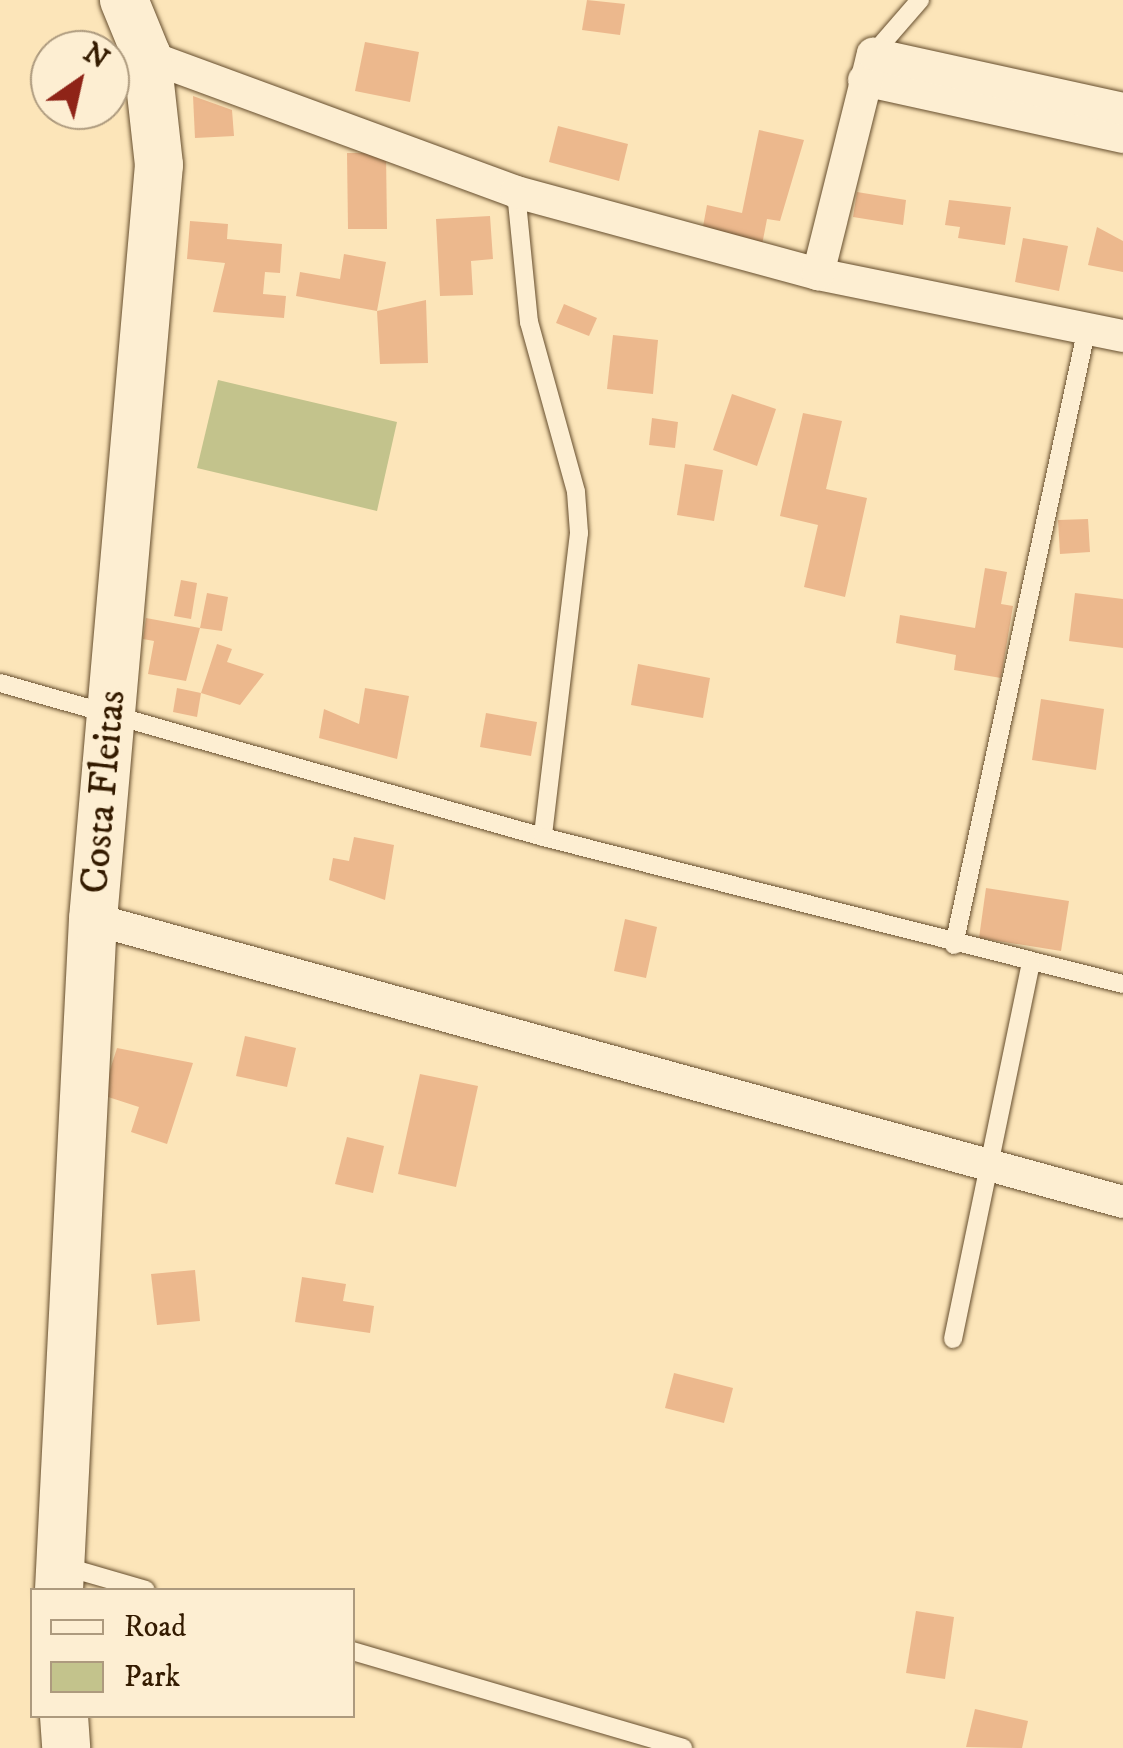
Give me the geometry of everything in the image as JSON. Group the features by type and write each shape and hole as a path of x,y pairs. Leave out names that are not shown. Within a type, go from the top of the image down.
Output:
{"main road":[{"name":"Costa Fleitas","path":"58,1578 93,919 160,164 148,56 124,0"},
{"path":"64,1718 66,1748"}],"street":[{"path":"148,56 516,192 818,274 1123,336"},
{"path":"868,67 1123,109"},
{"path":"868,67 1123,137"},
{"path":"818,274 868,67"},
{"path":"93,919 988,1170 1123,1202"}],"lane":[{"path":"868,67 920,0"},
{"path":"516,192 529,322 576,492 579,533 544,837"},
{"path":"954,945 1087,328"},
{"path":"0,683 544,837 954,945 1123,984"},
{"path":"954,1339 1032,964"},
{"path":"58,1578 131,1588"},
{"path":"355,1652 683,1748"}],"green space":[{"path":"218,380 397,422 377,511 197,468"}],"building":[{"path":"587,0 625,4 620,35 582,30"},
{"path":"365,42 419,52 410,102 355,91"},
{"path":"193,96 232,110 234,136 195,138"},
{"path":"558,126 628,144 619,181 549,162"},
{"path":"759,130 804,140 780,221 767,219 762,245 702,232 707,205 742,213"},
{"path":"347,153 386,153 387,229 348,229"},
{"path":"857,192 906,200 903,225 853,217"},
{"path":"949,200 1011,207 1005,245 958,238 960,227 945,225"},
{"path":"490,216 493,259 471,261 473,295 440,296 436,219"},
{"path":"190,221 228,224 227,239 282,244 280,273 265,272 263,294 286,296 284,318 213,312 225,263 187,259"},
{"path":"1097,227 1123,241 1123,272 1088,265"},
{"path":"1023,238 1068,246 1059,291 1015,282"},
{"path":"344,254 386,262 377,311 296,296 300,272 340,279"},
{"path":"426,300 428,363 380,364 377,311"},
{"path":"564,304 597,318 589,336 556,323"},
{"path":"613,335 658,340 653,394 607,389"},
{"path":"732,394 776,409 757,466 713,450"},
{"path":"803,413 842,421 826,489 867,498 845,597 804,587 818,525 780,516"},
{"path":"652,418 678,422 675,448 649,445"},
{"path":"685,464 723,470 714,521 677,515"},
{"path":"1088,519 1090,552 1060,554 1058,520"},
{"path":"985,568 1007,572 1001,604 1013,606 1001,678 954,670 956,655 896,643 900,615 975,628"},
{"path":"181,580 197,583 191,619 174,616"},
{"path":"207,593 228,597 222,631 200,628"},
{"path":"1075,593 1123,599 1123,648 1069,641"},
{"path":"146,618 200,628 186,681 148,674 154,641 143,639"},
{"path":"217,644 232,649 227,662 264,674 240,705 201,693"},
{"path":"638,664 710,678 703,718 631,705"},
{"path":"177,688 201,693 197,717 173,712"},
{"path":"365,688 409,696 397,759 319,738 324,709 359,724"},
{"path":"1041,699 1104,709 1096,770 1032,760"},
{"path":"486,713 537,722 531,756 480,747"},
{"path":"354,837 394,845 385,900 329,880 333,858 349,861"},
{"path":"986,888 1069,901 1061,951 979,938"},
{"path":"625,919 657,927 646,978 614,971"},
{"path":"245,1036 296,1048 287,1087 236,1076"},
{"path":"117,1048 193,1063 167,1144 131,1132 139,1107 102,1095"},
{"path":"420,1074 478,1086 456,1187 398,1174"},
{"path":"347,1137 384,1146 373,1193 335,1184"},
{"path":"195,1270 200,1321 157,1325 151,1274"},
{"path":"302,1277 346,1284 343,1301 374,1306 370,1333 295,1322"},
{"path":"674,1373 733,1388 724,1423 665,1408"},
{"path":"916,1611 954,1617 945,1679 906,1673"},
{"path":"975,1709 1028,1721 1022,1748 966,1747"}]}
